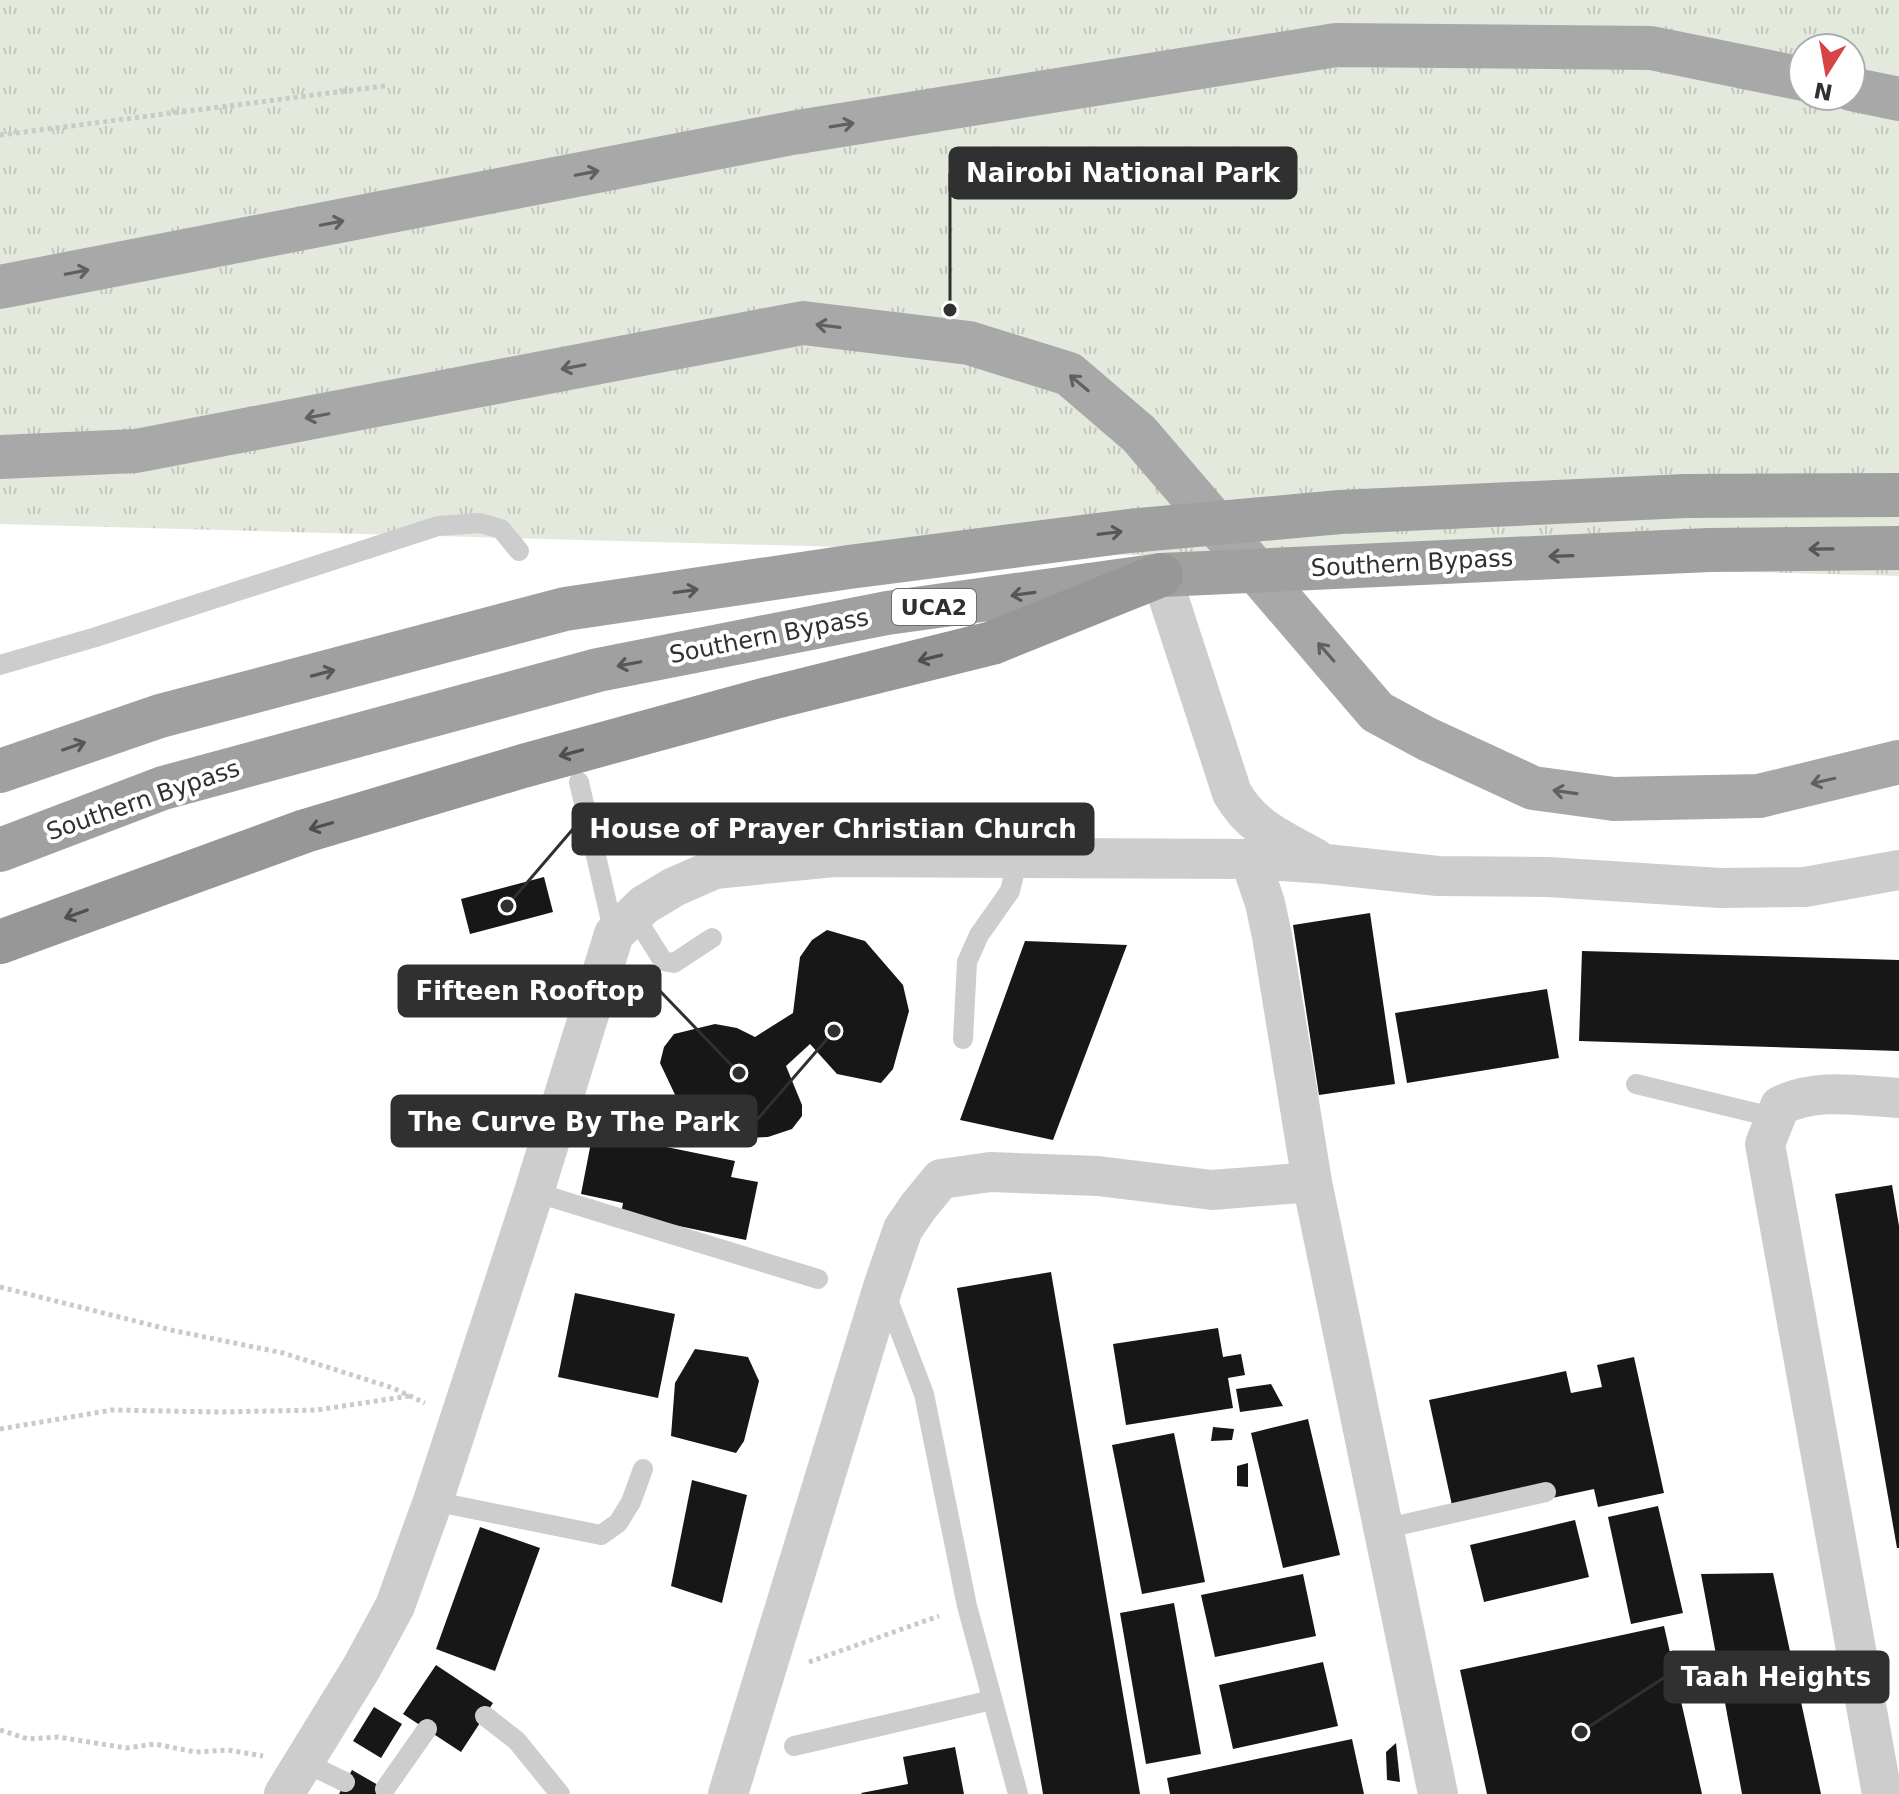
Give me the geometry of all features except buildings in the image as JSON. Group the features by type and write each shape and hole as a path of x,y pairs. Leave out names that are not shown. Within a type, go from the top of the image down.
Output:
{"highway":[{"name":"UCA2","path":"0,771 160,716 565,609 833,569 1129,531 1340,512 1685,496 1899,495"},
{"name":"Southern Bypass","path":"0,850 163,788 598,670 887,613 1161,575 1709,550 1899,548"},
{"path":"0,942 305,831 523,766 771,698 992,643 1161,575"}],"main road":[{"path":"0,287 792,133 1336,45 1651,48 1787,76"},
{"path":"1867,92 1899,99"},
{"path":"0,457 136,451 803,323 969,343 1069,374 1139,434 1377,712 1533,788 1614,799 1759,796 1899,762"}],"street":[{"path":"1161,575 1224,773 1240,806 1256,824 1326,864"},
{"path":"294,1778 362,1667 395,1606 433,1501 624,925 644,905 674,887 715,869 834,857 1250,859 1438,876 1548,877 1720,888 1805,887 1899,870"},
{"path":"1250,859 1272,936 1312,1182 1438,1794"},
{"path":"1882,1794 1765,1144 1780,1106 1795,1098 1834,1094 1899,1098"},
{"path":"728,1794 903,1229 941,1179 990,1172 1098,1176 1212,1190 1312,1182"}],"lane":[{"path":"1,664 96,637 438,526 480,523 501,529 519,551"},
{"path":"579,782 624,925 663,961 674,963 712,938"},
{"path":"963,1039 967,962 979,935 1010,891 1018,858"},
{"path":"1636,1084 1776,1118"},
{"path":"534,1192 818,1279"},
{"path":"883,1287 924,1394 967,1606 1018,1794"},
{"path":"433,1501 601,1535 618,1523 631,1502 643,1469"},
{"path":"1383,1529 1546,1492"},
{"path":"794,1746 992,1700"},
{"path":"485,1716 517,1741 560,1794"},
{"path":"385,1789 427,1729"},
{"path":"294,1778 345,1782"}],"path":[{"path":"0,135 385,86"},
{"path":"0,1287 171,1330 283,1353 393,1388 460,1417"},
{"path":"0,1429 112,1410 317,1410 410,1396"},
{"path":"763,1678 967,1606"},
{"path":"0,1730 28,1739 58,1737 126,1748 155,1744 195,1752 228,1750 294,1778"}],"green space":[{"path":"0,0 1899,0 1899,576 0,524"}],"place":[{"name":"Nairobi National Park","path":"950,310"},
{"name":"House of Prayer Christian Church","path":"507,906"},
{"name":"The Curve By The Park","path":"834,1031"},
{"name":"Fifteen Rooftop","path":"739,1073"},
{"name":"Taah Heights","path":"1581,1732"}]}
